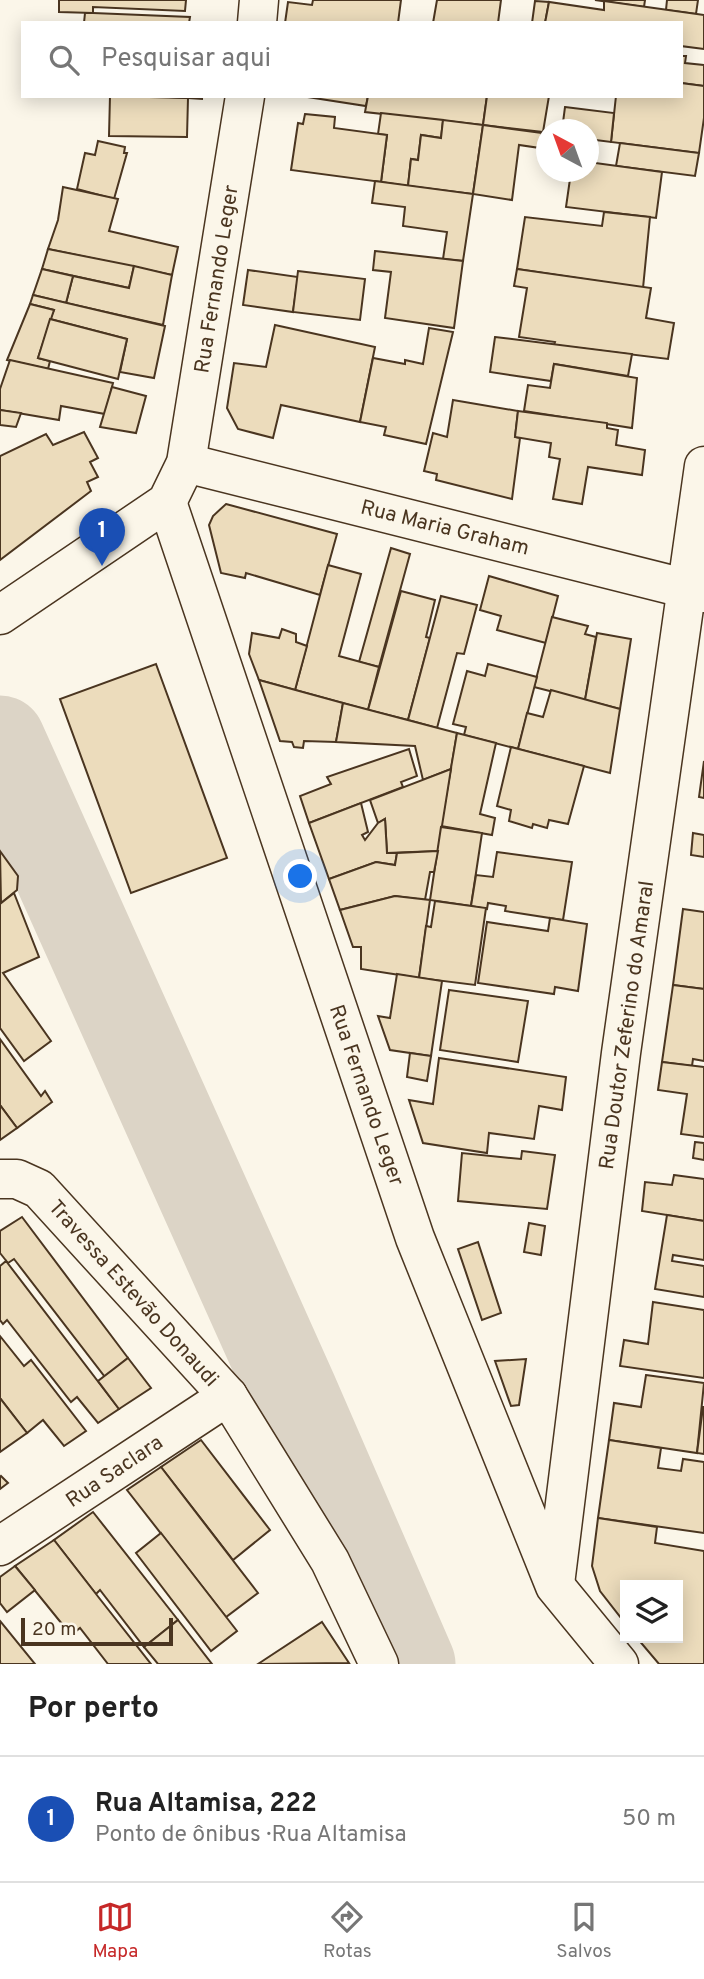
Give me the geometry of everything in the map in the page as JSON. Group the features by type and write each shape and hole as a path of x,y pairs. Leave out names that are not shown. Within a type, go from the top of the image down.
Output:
{"street":[{"path":"257,21 259,0"},
{"name":"Rua Fernando Leger","path":"245,98 186,463 167,502 415,1238 555,1586 619,1664"},
{"name":"Rua Maria Graham","path":"186,463 695,590"},
{"name":"Rua Doutor Zeferino do Amaral","path":"555,1586 621,1053 695,590 704,466"},
{"path":"0,615 167,502"},
{"name":"Travessa Estevão Donaudi","path":"0,1179 17,1179 39,1189 228,1395 330,1561 379,1664"},
{"name":"Rua Saclara","path":"0,1546 228,1395"}],"building":[{"path":"59,0 186,0 185,11 93,7 93,13 59,12"},
{"path":"313,0 401,0 398,21 285,21 288,2 312,5"},
{"path":"437,0 501,0 498,21 433,21"},
{"path":"595,0 645,0 644,7"},
{"path":"667,0 698,0 696,14 666,10"},
{"path":"535,1 549,2 545,21 532,21"},
{"path":"604,1 704,15 704,49 683,46 683,21 545,21 549,2 604,10"},
{"path":"85,13 190,17 189,21 84,21"},
{"path":"683,56 686,56 685,63 704,65 704,86 683,83"},
{"path":"683,83 704,86 704,118 699,153 611,142 616,98 683,98"},
{"path":"110,98 188,98 187,137 109,136"},
{"path":"314,98 368,98 366,106"},
{"path":"368,98 487,98 483,125 365,112"},
{"path":"487,98 549,98 545,119 536,119 536,131 483,125"},
{"path":"565,107 614,113 611,142 599,140 599,119 563,119"},
{"path":"381,113 443,120 441,138 421,135 418,160 411,159 408,186 381,182 387,135 378,134"},
{"path":"305,114 335,117 334,128 387,135 381,182 291,170 298,123 303,124"},
{"path":"443,120 483,125 473,194 408,186 411,159 418,160 421,135 441,138"},
{"path":"483,125 536,132 536,147 519,145 512,200 473,194"},
{"path":"98,141 125,147 124,153 127,153 114,199 77,189 85,153 95,155"},
{"path":"620,143 699,153 695,176 616,166"},
{"path":"599,163 662,172 656,218 566,207 570,182 599,182"},
{"path":"375,181 473,194 463,261 443,259 447,232 403,226 405,207 372,203"},
{"path":"63,187 118,199 109,231 178,247 172,275 48,249 58,220"},
{"path":"604,212 650,217 643,288 517,269 525,217 602,226"},
{"path":"48,249 134,266 129,288 42,269"},
{"path":"375,251 463,261 454,328 385,318 391,272 373,270"},
{"path":"134,266 172,275 163,325 66,303 73,276 129,288"},
{"path":"42,269 73,276 66,303 33,295"},
{"path":"517,269 651,288 646,318 674,323 668,359 554,345 555,342 519,337 527,288 514,286"},
{"path":"248,270 298,277 293,312 243,305"},
{"path":"298,271 365,279 360,320 293,312"},
{"path":"33,295 165,326 154,378 120,372 127,339 50,319 54,310 30,304"},
{"path":"30,304 54,310 38,358 50,361 48,369 7,360"},
{"path":"50,319 127,339 118,379 38,358"},
{"path":"275,325 375,347 360,422 281,405 273,438 238,429 227,408 234,363 266,367"},
{"path":"429,328 453,332 426,444 384,435 386,427 360,422 373,358 405,364 405,360 423,364"},
{"path":"495,337 632,354 628,376 554,364 551,381 490,372"},
{"path":"10,360 113,383 105,414 61,406 59,420 0,410 0,389"},
{"path":"554,364 637,378 632,428 524,411 528,385 550,388"},
{"path":"112,387 146,396 136,433 100,427"},
{"path":"453,400 518,411 515,437 520,438 512,499 436,480 437,474 424,471 433,433 447,437"},
{"path":"0,410 21,413 16,427 0,425"},
{"path":"518,411 607,423 607,428 618,430 616,445 645,450 642,475 588,467 582,504 553,499 560,459 549,457 551,443 515,437"},
{"path":"84,432 98,458 90,462 98,477 87,482 91,491 0,560 0,456 46,434 53,445"},
{"path":"226,504 337,534 320,595 246,573 245,578 221,573 209,525 213,516"},
{"path":"391,548 410,554 379,667 359,662"},
{"path":"328,565 361,574 339,656 379,667 368,710 295,690"},
{"path":"489,576 558,596 546,643 497,630 501,616 480,610"},
{"path":"401,591 435,600 426,637 430,638 408,720 368,710"},
{"path":"441,596 477,605 464,654 457,653 437,728 408,720"},
{"path":"552,617 588,626 585,634 596,637 585,700 534,687"},
{"path":"282,629 296,634 296,642 307,646 295,690 259,680 249,654 252,633 279,638"},
{"path":"597,633 631,639 620,709 585,700"},
{"path":"156,664 227,858 131,893 60,699"},
{"path":"488,664 537,677 518,749 464,735 466,727 453,724 467,671 485,676"},
{"path":"259,680 343,703 336,742 304,741 303,748 294,747 292,742 280,741"},
{"path":"551,690 620,709 610,773 518,749 527,713 543,717"},
{"path":"343,703 457,733 451,769 423,780 415,746 336,742"},
{"path":"457,733 496,743 480,814 495,818 492,835 441,826"},
{"path":"511,747 584,766 568,824 549,820 547,828 533,824 532,828 509,821 511,810 497,806"},
{"path":"409,749 417,776 401,782 403,787 309,823 300,796 331,784 327,777"},
{"path":"704,761 704,798 699,797"},
{"path":"451,769 438,851 387,853 385,819 378,823 370,800"},
{"path":"361,803 368,832 362,835 365,840 378,823 385,819 387,853 397,853 395,865 376,862 329,879 309,823"},
{"path":"441,827 482,833 471,906 430,900"},
{"path":"693,833 704,835 704,857 691,855"},
{"path":"0,851 18,876 17,890 1,903"},
{"path":"438,851 434,872 430,872 425,900 395,896 340,910 329,879 376,862 395,865 397,853"},
{"path":"497,852 572,862 563,920 505,911 506,906 488,903 487,909 471,906 476,875 493,877"},
{"path":"14,893 39,957 3,973 51,1041 24,1061 0,1028 0,904"},
{"path":"395,896 430,900 419,978 361,969 361,947 353,947 340,910"},
{"path":"435,901 486,908 475,985 419,978 426,926 431,927"},
{"path":"683,909 704,912 704,989 673,985"},
{"path":"550,918 587,924 578,991 555,987 554,994 478,983 487,922 548,931"},
{"path":"397,974 442,981 431,1056 390,1050 378,1016 390,1018"},
{"path":"673,985 704,989 704,1061 693,1059 692,1066 662,1062"},
{"path":"449,990 528,1001 518,1062 440,1050"},
{"path":"0,1039 41,1096 45,1091 52,1102 17,1128 0,1105"},
{"path":"410,1053 431,1056 427,1081 407,1077"},
{"path":"439,1058 566,1077 562,1110 539,1106 534,1139 489,1133 487,1153 423,1143 409,1100 433,1104"},
{"path":"662,1062 704,1067 704,1137 681,1134 687,1094 658,1090"},
{"path":"0,1105 17,1128 0,1140"},
{"path":"695,1142 704,1143 704,1160 693,1158"},
{"path":"522,1151 555,1155 547,1209 458,1201 462,1153 521,1159"},
{"path":"674,1175 704,1179 704,1221 642,1211 645,1182 672,1185"},
{"path":"667,1215 704,1221 704,1260 673,1255 672,1261 704,1266 704,1297 655,1289"},
{"path":"22,1217 128,1358 105,1377 14,1259 8,1263 0,1253 0,1231"},
{"path":"529,1223 545,1226 541,1255 524,1252"},
{"path":"478,1242 501,1313 482,1320 458,1249"},
{"path":"6,1261 119,1409 98,1423 77,1397 71,1402 7,1320 3,1324 0,1320 0,1266"},
{"path":"653,1302 704,1310 704,1378 620,1366 624,1340 648,1344"},
{"path":"0,1336 24,1366 31,1360 86,1431 64,1446 43,1420 27,1433 0,1398"},
{"path":"128,1358 151,1388 119,1409 98,1381"},
{"path":"526,1359 519,1405 511,1406 495,1361"},
{"path":"646,1375 704,1383 697,1453 609,1440 614,1403 641,1407"},
{"path":"0,1398 27,1433 0,1452"},
{"path":"704,1407 704,1454 697,1453"},
{"path":"201,1440 270,1530 233,1560 161,1467"},
{"path":"609,1440 661,1448 658,1468 681,1471 683,1459 704,1462 704,1533 598,1518"},
{"path":"161,1467 258,1593 226,1617 127,1490"},
{"path":"0,1477 8,1483 0,1489"},
{"path":"93,1512 178,1620 144,1647 100,1590 96,1594 54,1540"},
{"path":"598,1518 657,1527 655,1543 704,1551 704,1664 659,1664 641,1643 683,1643 683,1580 620,1580 620,1617 600,1591 592,1566"},
{"path":"161,1533 237,1631 211,1651 136,1553"},
{"path":"54,1540 151,1664 108,1664 80,1628 71,1635 15,1566"},
{"path":"15,1566 35,1590 7,1612 0,1603 0,1577"},
{"path":"178,1620 212,1664 158,1664 144,1647"},
{"path":"0,1621 35,1664 0,1664"},
{"path":"322,1622 349,1663 258,1664 261,1662"}],"waterway":[{"path":"0,741 292,1392 410,1664"}],"place":[{"name":"Rua Altamisa, 222","path":"102,566"}]}
